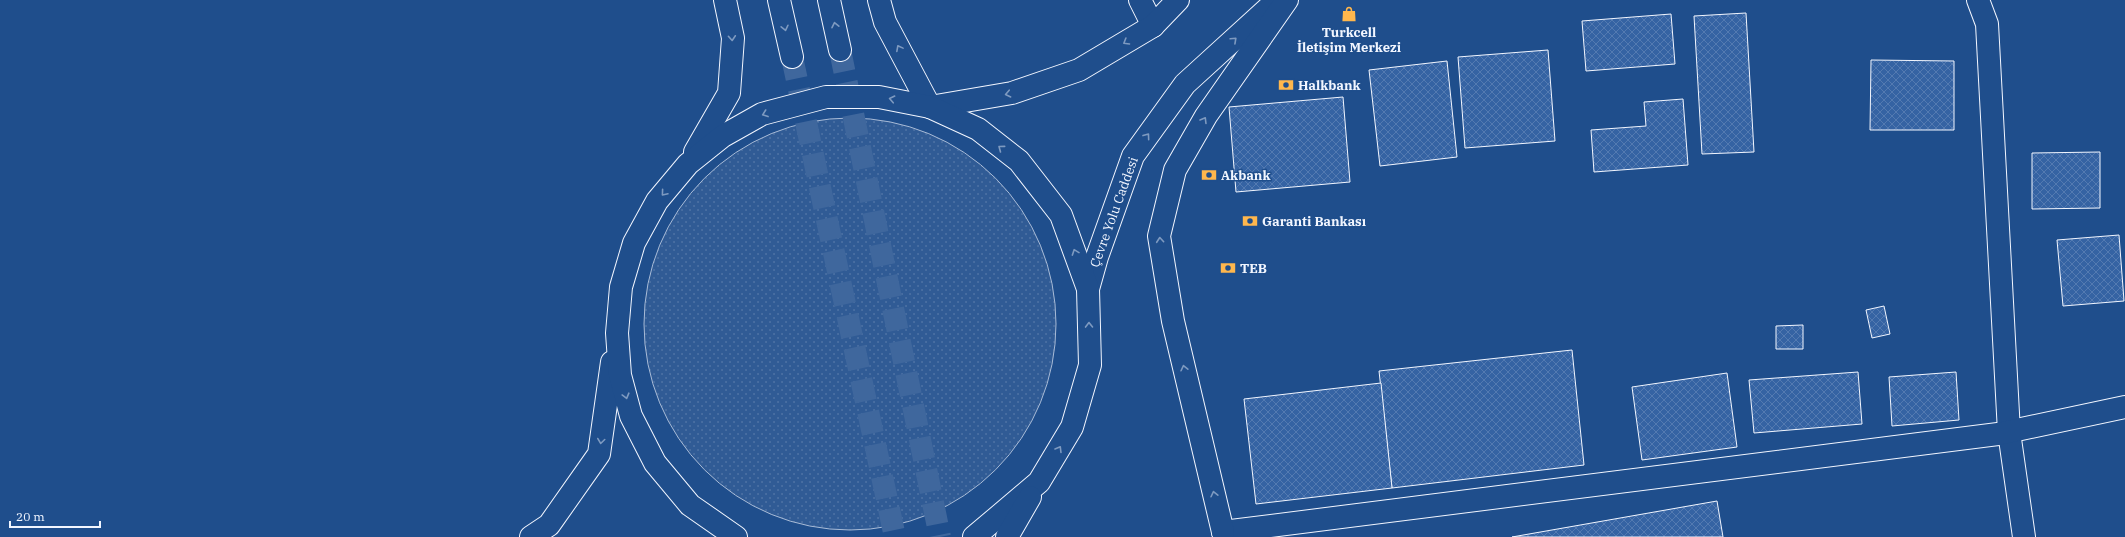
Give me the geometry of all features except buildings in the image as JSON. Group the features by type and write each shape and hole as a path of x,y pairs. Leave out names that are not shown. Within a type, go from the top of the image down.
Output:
{"main road":[{"path":"531,537 549,525 599,454 617,333 621,287 634,244 657,201 688,164 729,93 733,38 725,0"},
{"path":"779,0 792,57"},
{"path":"829,0 840,50"},
{"path":"879,0 885,22 930,107"},
{"path":"1140,0 1153,26"},
{"path":"930,107 1012,94 1079,70 1153,26 1178,0"},
{"name":"Çevre Yolu Caddesi","path":"1088,288 1133,156 1185,84 1277,0"},
{"path":"1288,0 1206,116 1175,170 1159,236 1173,321 1224,535 2010,432 2125,408"},
{"path":"1978,0 1986,24 2010,432 2024,537"},
{"path":"688,164 723,136 762,114 826,97 879,96 930,107 978,129 1019,161 1061,215 1088,288 1090,365 1072,427 1008,537"},
{"path":"617,333 620,375 631,416 655,463 690,505 736,537"},
{"path":"974,537 1039,482"}],"shaded area":[{"path":"850,118 890,122 910,126 929,133 965,152 996,178 1022,209 1041,245 1048,264 1052,284 1056,324 1052,364 1048,384 1041,403 1022,439 996,470 965,496 929,515 910,522 890,526 850,530 810,526 790,522 771,515 735,496 704,470 678,439 659,403 652,384 648,364 644,324 648,284 652,264 659,245 678,209 704,178 735,152 771,133 790,126 810,122"}],"tunnel":[{"path":"840,50 940,537"},
{"path":"792,57 895,537"}],"place":[{"name":"Turkcell İletişim Merkezi","path":"1349,14"},
{"name":"Halkbank","path":"1286,85"},
{"name":"Akbank","path":"1209,175"},
{"name":"Garanti Bankası","path":"1250,221"},
{"name":"TEB","path":"1228,268"}]}
